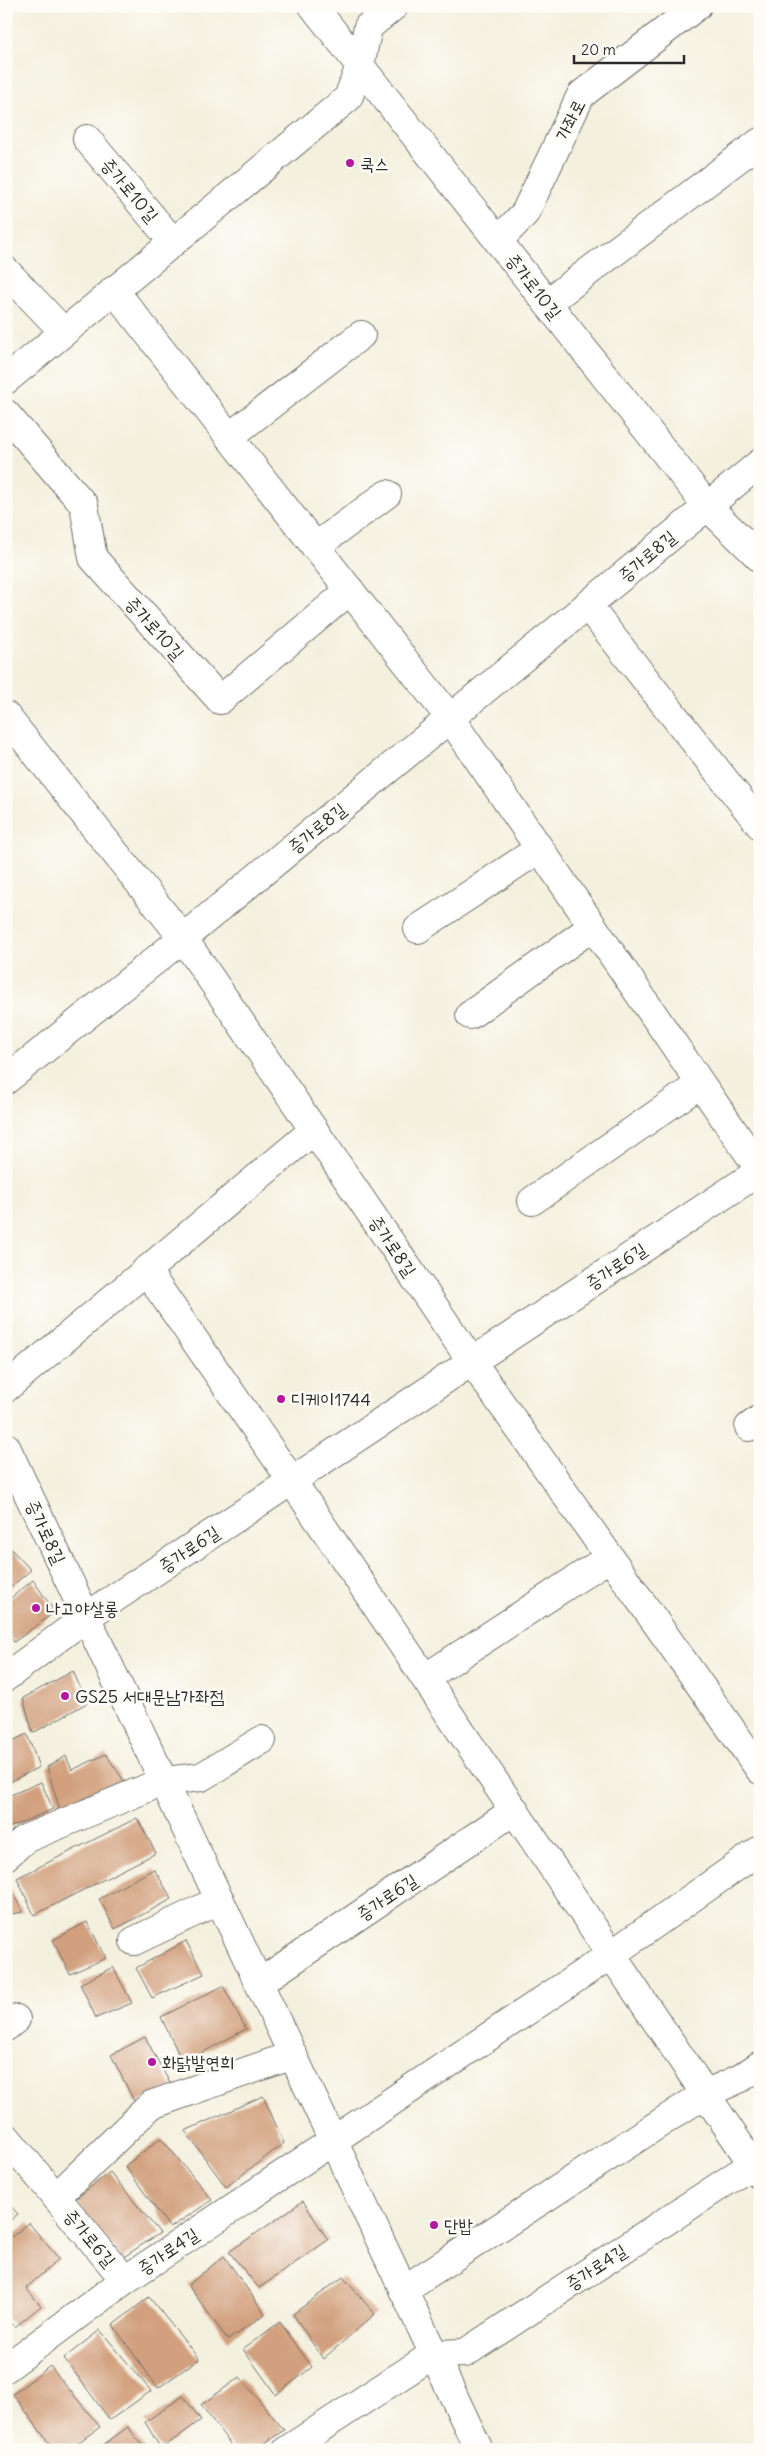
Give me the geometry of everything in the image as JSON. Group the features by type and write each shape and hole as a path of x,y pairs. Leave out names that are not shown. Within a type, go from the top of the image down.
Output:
{"street":[{"name":"증가로10길","path":"313,6 707,506"},
{"path":"6,380 348,98 360,66 368,27 394,6"},
{"name":"가좌로","path":"498,241 525,213 581,95 697,6"},
{"name":"증가로10길","path":"87,139 173,242"},
{"path":"547,303 760,142"},
{"path":"6,271 64,332"},
{"path":"114,290 450,718 760,1171"},
{"path":"229,437 361,335"},
{"name":"증가로10길","path":"6,414 84,505 93,558 220,700 350,590"},
{"name":"증가로8길","path":"6,1080 184,938 760,463"},
{"path":"315,546 387,494"},
{"path":"707,506 760,558"},
{"path":"587,606 760,825"},
{"path":"6,716 184,938"},
{"path":"418,928 539,849"},
{"path":"470,1015 592,927"},
{"name":"증가로8길","path":"184,938 472,1362"},
{"path":"532,1201 700,1084"},
{"path":"6,1388 314,1130"},
{"name":"증가로6길","path":"6,1677 86,1617 760,1171"},
{"path":"146,1270 292,1481 612,1954"},
{"path":"472,1362 760,1770"},
{"name":"증가로8길","path":"6,1447 86,1617"},
{"path":"425,1678 610,1557"},
{"path":"86,1617 479,2450"},
{"path":"6,1856 25,1840 164,1781 201,1777 262,1740"},
{"name":"증가로6길","path":"259,1983 514,1810"},
{"name":"증가로4길","path":"6,2368 125,2280 612,1954 760,1850"},
{"path":"134,1941 220,1900"},
{"name":"증가로4길","path":"434,2354 465,2353 756,2170 612,1954"},
{"name":"증가로6길","path":"56,2197 151,2106 293,2055"},
{"path":"403,2290 706,2094 741,2078 760,2065"},
{"name":"증가로6길","path":"6,2137 125,2280"},
{"path":"288,2450 434,2354"}],"building":[{"path":"6,1544 31,1570 6,1591"},
{"path":"33,1580 55,1612 14,1642 6,1632 6,1602"},
{"path":"73,1671 87,1703 33,1733 23,1698"},
{"path":"27,1734 39,1767 6,1784 6,1744"},
{"path":"106,1754 126,1784 61,1814 47,1767 66,1756 72,1770"},
{"path":"41,1782 53,1809 6,1829 6,1797"},
{"path":"137,1818 156,1853 34,1915 17,1878"},
{"path":"154,1869 172,1899 115,1929 99,1899"},
{"path":"9,1886 23,1912 6,1915 6,1888"},
{"path":"87,1922 106,1958 70,1974 53,1940"},
{"path":"186,1941 204,1974 152,1998 136,1968"},
{"path":"113,1967 132,2003 96,2018 80,1984"},
{"path":"223,1986 246,2029 183,2063 161,2017"},
{"path":"145,2037 172,2087 135,2103 111,2055"},
{"path":"263,2096 284,2143 226,2187 185,2131"},
{"path":"161,2138 212,2200 170,2228 125,2166"},
{"path":"110,2172 160,2233 122,2258 74,2200"},
{"path":"6,2201 18,2214 6,2224"},
{"path":"303,2201 328,2240 259,2288 229,2252"},
{"path":"29,2223 59,2259 26,2288 41,2306 15,2327 6,2317 6,2241"},
{"path":"224,2256 265,2314 228,2340 188,2285"},
{"path":"343,2277 375,2314 323,2359 293,2314"},
{"path":"149,2297 199,2359 158,2388 113,2325"},
{"path":"280,2322 312,2367 276,2395 243,2349"},
{"path":"100,2330 151,2391 110,2420 64,2358"},
{"path":"50,2366 100,2427 68,2450 54,2450 13,2394"},
{"path":"240,2377 284,2430 255,2450 235,2450 201,2405"},
{"path":"183,2396 201,2420 161,2449 145,2422"},
{"path":"128,2427 146,2450 96,2450"}],"place":[{"name":"쿡스","path":"350,163"},
{"name":"디케이1744","path":"281,1399"},
{"name":"나고야살롱","path":"36,1608"},
{"name":"GS25 서대문남가좌점","path":"65,1696"},
{"name":"화닭발연희","path":"152,2062"},
{"name":"단밥","path":"434,2225"}]}
